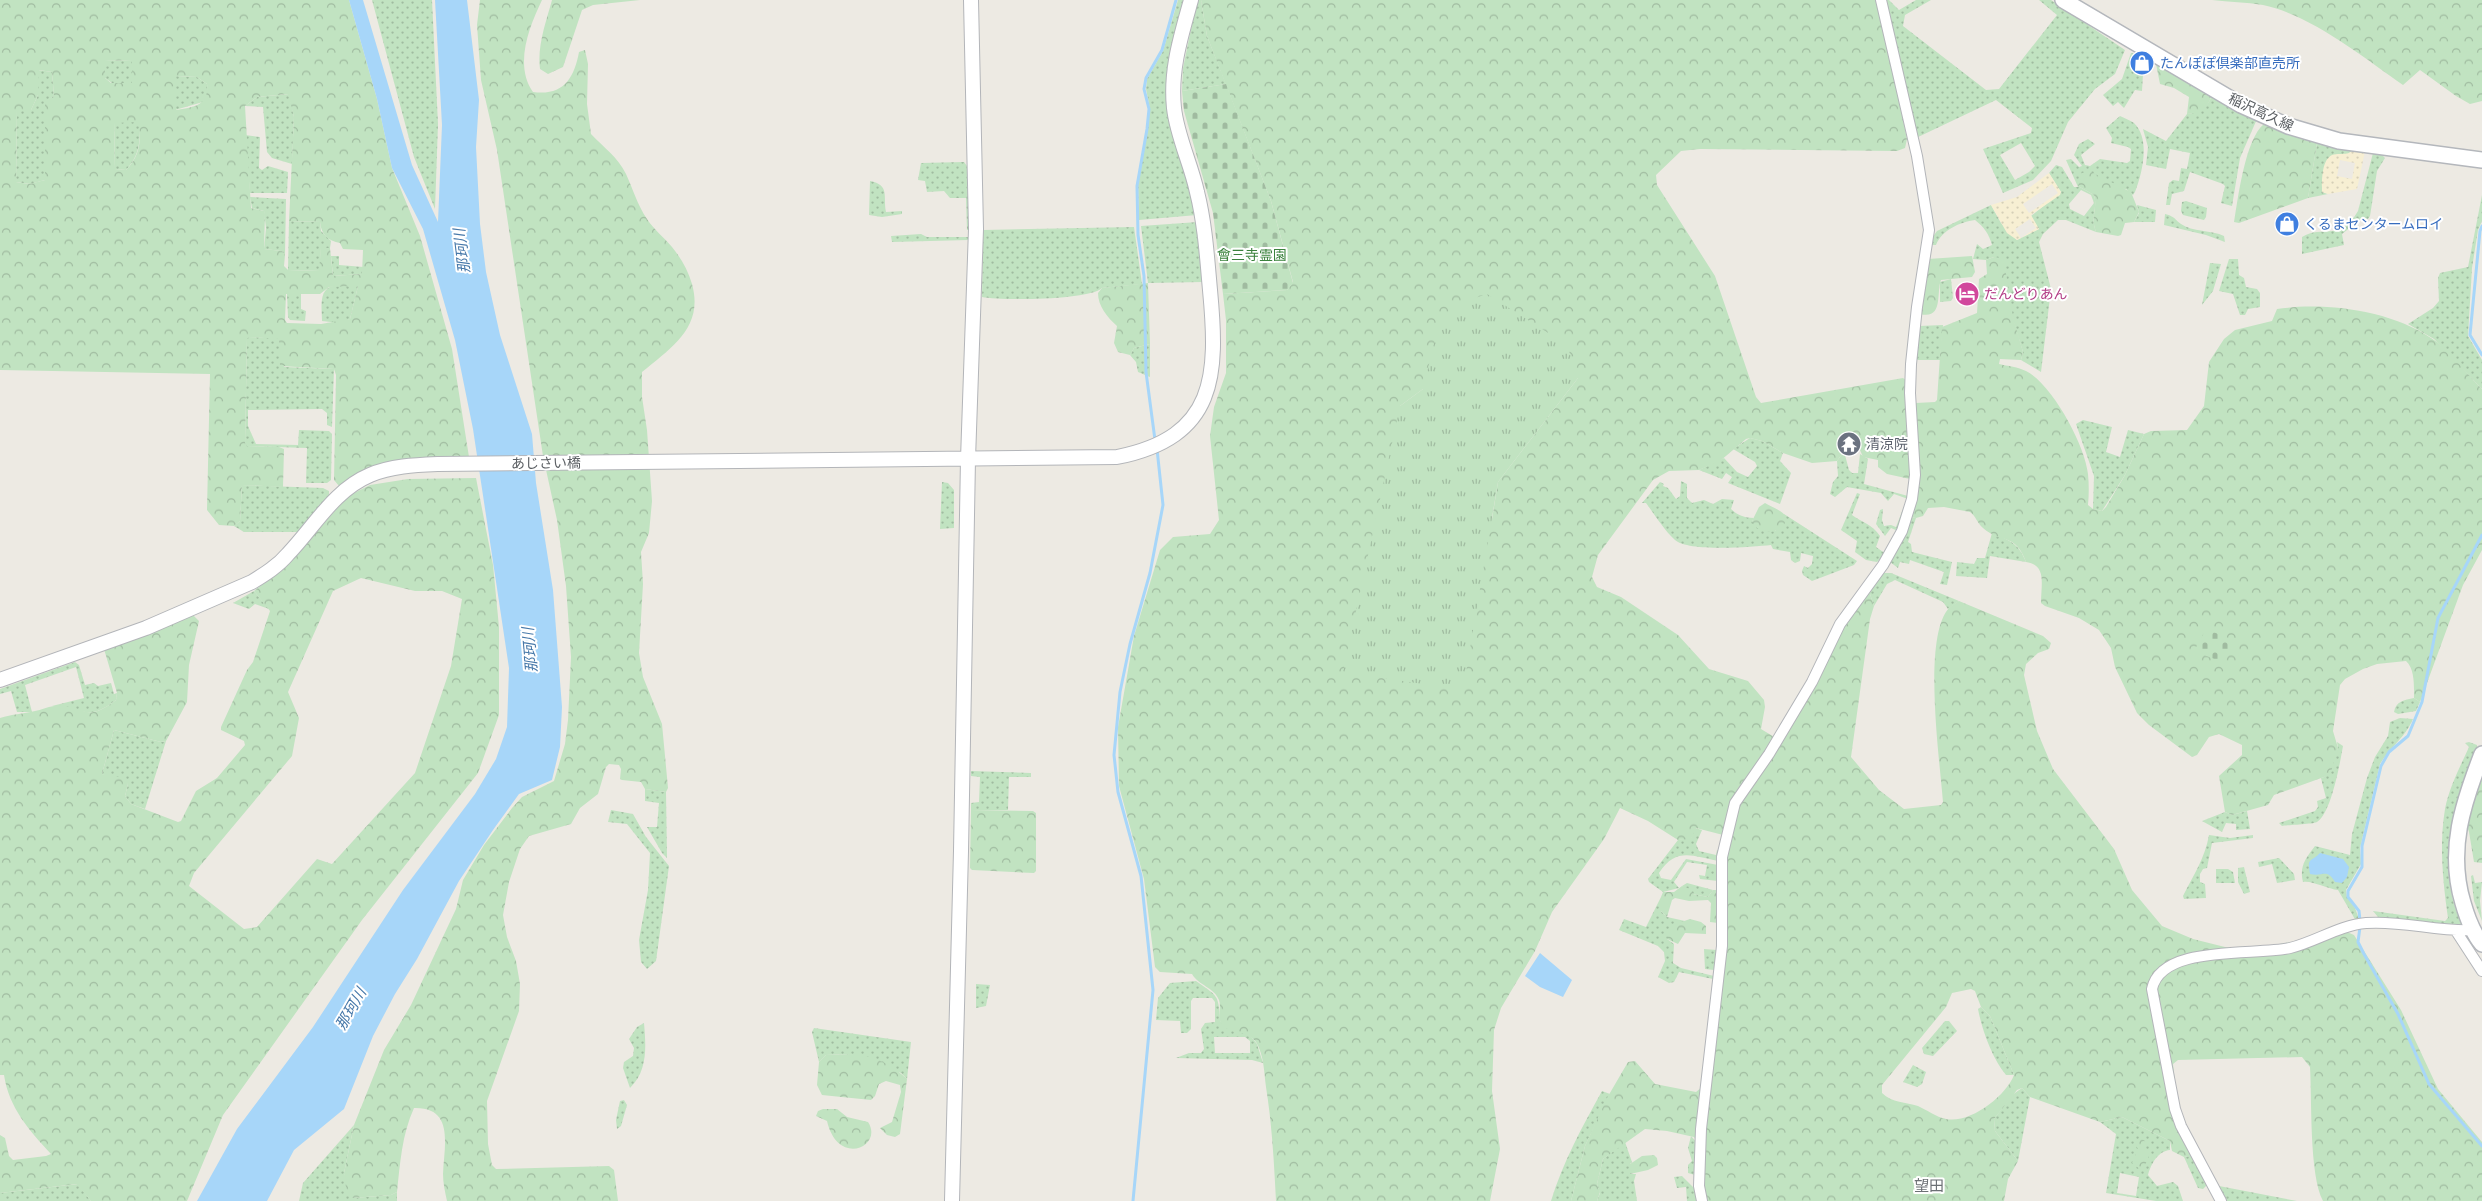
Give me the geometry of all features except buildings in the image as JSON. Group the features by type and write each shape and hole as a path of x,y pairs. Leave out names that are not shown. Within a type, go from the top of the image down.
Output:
{"main road":[{"name":"稲沢高久線","path":"2063,0 2241,105 2288,126 2339,141 2482,160"},
{"path":"2482,754 2462,807 2456,847 2455,870 2459,891 2473,930 2482,944"}],"street":[{"path":"952,1201 968,459 976,229 971,0"},
{"name":"あじさい橋","path":"0,680 146,628 252,582 266,574 288,555 332,503 356,482 386,469 438,464 1117,457 1136,453 1173,437 1194,415 1205,397 1210,380 1214,346 1205,236 1197,191 1174,111 1172,91 1177,49 1191,0"},
{"path":"1702,1201 1699,1178 1701,1129 1722,946 1722,857 1735,803 1769,754 1812,682 1840,624 1883,566 1902,531 1912,499 1915,475 1910,393 1911,364 1917,307 1929,230 1917,156 1881,0"},
{"path":"2221,1201 2181,1126 2175,1109 2153,1003 2152,989 2154,979 2163,969 2173,963 2208,956 2276,951 2366,923 2394,923 2456,931 2473,930"},
{"path":"2456,931 2482,971"}],"green space":[{"path":"0,0 349,0 377,99 392,168 420,236 452,349 469,457 432,457 401,460 372,469 339,486 334,480 336,375 334,369 280,366 279,339 249,337 247,339 245,443 247,446 279,447 284,449 283,487 242,485 240,521 234,526 219,525 207,510 210,374 0,370","holes":["132,60 132,83 111,83 105,78 105,61","39,70 52,72 54,96 45,101 45,180 29,184 16,182 17,110 31,110 38,95","176,76 197,77 207,84 206,97 194,106 176,110","288,94 294,117 289,221 320,222 326,236 332,241 340,243 343,249 363,250 362,274 333,276 330,248 321,248 319,271 288,270 284,266 285,255 282,251 264,249 265,214 264,211 251,208 245,106 257,97","139,122 140,136 137,154 126,170 115,169 114,123","358,286 350,319 321,324 287,323 285,320 286,294 320,294 329,287"]},
{"path":"372,0 432,0 438,124 435,209 414,157"},
{"path":"480,0 542,0 528,34 524,58 527,81 533,92 543,93 552,91 565,84 574,70 579,52 585,50 588,64 587,104 591,134 619,162 647,219 681,260 692,284 695,299 689,324 683,335 642,372 642,397 647,430 652,501 649,533 641,552 643,584 639,653 643,677 662,724 668,788 666,792 645,789 641,782 622,780 620,779 621,769 619,765 609,764 606,767 598,794 580,808 571,824 529,836 520,849 509,882 503,915 507,937 516,961 520,984 519,1011 487,1101 488,1144 492,1165 496,1169 609,1166 614,1170 618,1201 447,1201 443,1177 444,1130 436,1114 427,1109 414,1108 410,1118 404,1139 397,1192 391,1195 353,1198 347,1195 344,1173 354,1125 384,1050 411,1005 456,909 463,880 484,845 522,797 554,781 565,744 568,720 571,657 566,586 557,520 543,456 497,150 481,80 477,25"},
{"path":"552,0 640,0 593,5 582,10 563,67 548,74 540,69 539,60 543,34"},
{"path":"1178,0 1184,0 1166,79 1167,106 1197,215 1139,220 1138,185 1150,109 1146,89 1147,79 1163,51"},
{"path":"1197,0 1201,0 1207,36 1226,84 1182,91 1183,68"},
{"path":"1201,0 1878,0 1907,139 1905,148 1897,151 1700,149 1681,151 1656,175 1657,185 1715,276 1756,397 1761,403 1903,378 1907,381 1910,479 1887,474 1878,467 1878,460 1863,457 1854,436 1842,438 1842,454 1837,461 1812,463 1783,453 1762,441 1746,439 1720,461 1699,470 1669,471 1653,480 1598,555 1592,577 1597,587 1621,597 1678,635 1709,669 1748,681 1764,700 1765,707 1761,729 1781,741 1843,626 1868,593 1870,594 1874,606 1870,619 1851,757 1879,790 1904,809 1941,805 1943,802 1936,731 1934,672 1936,645 1941,623 1949,608 1959,601 2043,636 2051,643 2049,649 2038,653 2026,664 2024,675 2037,731 2053,769 2114,849 2132,890 2162,926 2193,939 2233,949 2252,949 2347,932 2354,935 2401,1010 2438,1089 2482,1142 2482,1201 2323,1201 2315,1174 2313,1156 2310,1067 2302,1057 2178,1060 2173,1064 2177,1101 2194,1155 2184,1157 2172,1151 2170,1141 2122,1117 2100,1122 2030,1097 2022,1088 2017,1090 1994,1119 1995,1131 2018,1161 2008,1179 2004,1201 1704,1201 1703,1151 1694,1137 1667,1131 1645,1129 1603,1159 1597,1184 1600,1192 1597,1201 1571,1201 1585,1146 1607,1098 1628,1062 1635,1061 1655,1084 1696,1092 1708,1082 1727,836 1696,828 1691,839 1678,840 1648,821 1620,808 1604,839 1552,912 1535,951 1501,1008 1494,1030 1492,1091 1500,1149 1490,1201 1276,1201 1270,1115 1261,1052 1252,1038 1231,1031 1223,1026 1219,1017 1220,1003 1217,996 1192,974 1160,972 1155,967 1144,879 1119,786 1118,727 1134,636 1160,550 1173,537 1210,534 1219,520 1210,436 1214,407 1226,373 1226,320 1223,294 1287,290 1293,282 1271,201 1207,36","holes":["1578,378 1498,482 1492,519 1400,406 1423,389","1971,989 1975,991 1981,1007 1990,1016 2014,1075 2010,1083 1986,1107 1966,1117 1955,1119 1942,1118 1918,1106 1895,1100 1882,1093 1882,1085 1946,1007 1952,993"]},
{"path":"1884,0 1889,0 1899,10 1916,0 1931,0 1905,15 1903,26 1986,90 1999,89 2057,15 2039,0 2051,0 2125,50 2115,74 2095,89 2068,122 2051,161 2033,180 2003,193 1983,149 2031,133 2032,128 1996,100 1916,138","holes":["2021,143 2035,166 2015,180 2000,155"]},
{"path":"2212,0 2482,0 2482,101 2470,104 2420,70 2403,85 2336,38 2318,27 2281,10 2257,4"},
{"path":"2131,53 2138,54 2132,65 2143,74 2142,91 2135,90 2124,108 2118,102 2113,106 2103,95 2122,79"},
{"path":"132,60 132,83 112,83 105,78 104,61"},
{"path":"2156,64 2209,94 2211,97 2208,104 2199,112 2187,114 2189,97 2174,88 2160,84"},
{"path":"38,70 52,72 54,96 45,102 45,180 30,184 16,182 17,110 31,110 38,95"},
{"path":"176,76 197,77 207,84 208,95 203,102 175,110"},
{"name":"會三寺霊園","path":"1226,84 1271,201 1293,283 1287,290 1223,294 1213,213 1184,111 1182,91"},
{"path":"289,94 294,117 292,164 272,158 267,152 263,107 245,106 257,97"},
{"path":"2211,97 2257,119 2240,158 2232,206 2221,203 2225,186 2223,184 2190,172 2184,191 2172,194 2170,205 2166,205 2169,183 2173,180 2179,181 2181,168 2187,169 2190,153 2170,149 2166,169 2146,165 2148,147 2143,129 2166,141 2187,114 2202,109"},
{"path":"2120,116 2134,123 2139,130 2144,147 2140,176 2133,195 2126,189 2078,186 2094,195 2095,204 2094,226 2096,232 2066,220 2058,220 2043,234 2039,242 2051,289 2041,372 2021,360 2023,352 1994,257 1986,260 1973,259 1977,244 1983,249 1992,245 1984,228 1975,220 1969,221 1947,231 1936,245 1931,245 1932,238 1937,231 1991,205 2001,223 2017,240 2039,229 2031,216 2061,192 2049,173 2056,165 2062,167 2074,187 2078,187 2066,160 2071,159 2079,167 2082,166 2074,155 2079,144 2088,139 2095,144 2081,155 2085,165 2090,166 2100,159 2127,163 2130,161 2131,149 2111,143 2112,138 2106,128","holes":["2081,190 2091,195 2094,203 2084,216 2070,209 2069,204"]},
{"path":"114,122 140,122 137,153 126,170 115,169"},
{"path":"2264,124 2317,143 2308,198 2239,223 2234,222 2247,156 2257,132"},
{"path":"245,135 260,137 259,168 262,170 268,166 288,172 287,193 250,193"},
{"path":"2317,143 2354,149 2348,154 2340,154 2322,192 2328,194 2308,198"},
{"path":"2373,153 2381,154 2385,158 2377,171 2368,219 2362,218 2342,234 2344,245 2302,254 2302,237 2310,233 2337,230 2351,221 2358,211"},
{"path":"964,162 967,166 969,230 967,230 966,198 950,198 944,191 927,192 925,181 918,180 921,163"},
{"path":"2089,171 2131,192 2139,212 2134,222 2125,223 2121,235 2096,232 2094,226 2094,195 2078,186 2082,173"},
{"path":"870,181 881,185 883,188 886,212 902,211 902,214 882,217 869,215"},
{"path":"2482,195 2482,221 2478,230 2472,268 2468,336 2482,360 2482,389 2434,339 2408,324 2433,308 2439,301 2438,278 2440,273 2468,267"},
{"path":"250,197 286,199 285,255 282,251 264,249 266,228 264,211 252,208"},
{"path":"2186,201 2207,208 2204,220 2183,215 2181,211 2182,202"},
{"path":"2137,205 2156,210 2155,222 2134,222 2139,213"},
{"path":"2165,214 2173,217 2186,227 2224,236 2225,242 2206,235 2164,225"},
{"path":"289,221 320,222 321,231 331,241 330,248 321,248 320,271 288,270"},
{"path":"1198,222 1203,282 1148,283 1141,226"},
{"path":"1134,227 1142,284 1102,288 1094,292 1064,297 1025,299 982,297 983,230"},
{"path":"921,234 927,237 968,237 968,240 892,242 891,236"},
{"path":"331,256 339,256 339,265 364,267 362,274 333,276"},
{"path":"1972,256 1975,272 1972,277 1941,280 1936,309 1928,315 1920,314 1928,259"},
{"path":"1994,257 2004,261 2013,317 2023,352 2021,360 2000,359 1999,364 2026,371 2036,378 2046,388 2066,416 2086,462 2089,482 2088,505 2093,509 2102,511 2125,475 2144,434 2151,431 2187,430 2204,406 2209,362 2224,339 2235,330 2272,321 2277,309 2296,307 2336,308 2376,315 2414,328 2438,343 2450,354 2482,389 2482,550 2463,585 2420,702 2414,698 2411,668 2406,661 2377,664 2345,679 2340,685 2333,731 2338,748 2331,772 2324,777 2274,795 2268,805 2232,815 2225,812 2219,776 2242,755 2242,745 2219,734 2209,737 2197,755 2192,757 2149,725 2137,713 2115,667 2111,648 2099,630 2079,618 2041,603 2042,582 2040,571 2033,564 2026,562 2017,546 1990,533 1981,526 1970,512 1944,507 1928,508 1923,516 1911,517 1916,484 1916,403 1935,402 1937,400 1942,327 1977,313 1979,279 1987,274 1986,260"},
{"path":"2229,259 2238,259 2239,275 2244,278 2246,287 2257,289 2260,293 2260,307 2248,309 2245,315 2240,315 2233,294 2219,291"},
{"path":"2210,263 2221,264 2213,291 2202,305"},
{"path":"1951,279 1953,298 1951,301 1940,302 1940,282"},
{"path":"1148,283 1150,344 1134,348 1130,355 1118,352 1114,343 1117,326 1104,311 1098,298 1098,293 1102,288"},
{"path":"333,286 358,286 350,319 339,323 322,321 323,295 328,288"},
{"path":"301,293 301,309 306,311 305,321 290,320 288,317 287,294"},
{"path":"1487,294 1567,345 1578,378 1498,482 1463,690 1343,672 1400,406 1423,389 1436,335 1460,303"},
{"path":"1943,325 1940,360 1916,359 1919,326"},
{"path":"247,338 279,338 284,367 334,369 332,427 327,425 327,413 322,409 248,410 248,426 256,444 298,445 299,430 329,431 332,434 331,480 327,483 306,483 307,448 246,446"},
{"path":"1150,344 1150,377 1138,372 1136,362 1130,355 1134,348"},
{"path":"2083,420 2112,427 2106,452 2120,457 2128,430 2144,434 2125,475 2102,511 2093,509 2094,476 2076,424"},
{"path":"1750,438 1762,441 1783,453 1780,461 1791,473 1780,504 1728,483 1732,477 1726,473 1722,479 1699,470 1724,458 1737,472 1748,477 1757,466 1755,462 1733,449"},
{"path":"1842,454 1845,455 1849,470 1852,473 1858,473 1860,454 1868,459 1864,484 1908,496 1908,499 1894,494 1888,501 1881,493 1847,487 1835,497 1830,494 1833,482 1838,476 1837,461"},
{"path":"476,478 493,565 499,627 499,715 478,773 362,920 223,1115 187,1201 91,1201 77,1184 0,1193 0,1135 5,1138 9,1156 13,1160 51,1154 21,1118 10,1098 4,1075 0,1075 0,718 54,706 64,706 85,712 97,711 105,707 116,700 117,693 104,649 193,615 199,621 189,665 187,702 166,741 161,742 114,730 102,774 124,778 128,784 125,796 131,804 178,822 181,821 196,791 217,778 245,745 244,741 221,730 221,727 247,670 253,662 270,611 254,591 289,563 348,496 370,485 408,479","holes":["361,578 415,591 442,591 462,599 451,666 415,773 332,864 317,859 257,927 244,929 189,886 194,873 292,756 299,718 288,692 333,591"]},
{"path":"1681,481 1687,484 1687,498 1692,503 1704,500 1713,504 1722,499 1734,500 1731,509 1733,511 1741,516 1754,518 1752,521 1775,531 1784,522 1784,514 1857,561 1854,565 1812,581 1803,575 1802,571 1804,566 1808,568 1812,564 1813,556 1801,553 1800,561 1795,563 1791,560 1790,552 1773,549 1771,545 1721,548 1682,544 1667,532 1646,503 1642,503 1660,482 1668,488 1676,499 1680,496"},
{"path":"942,482 948,483 954,490 954,528 940,529"},
{"path":"242,485 323,488 329,491 329,496 299,532 244,532 234,526 240,521"},
{"path":"1857,493 1860,494 1852,515 1871,526 1880,536 1876,547 1886,554 1877,562 1866,560 1855,552 1857,541 1841,530"},
{"path":"1765,503 1784,514 1785,521 1779,529 1767,532 1756,527 1752,521 1759,507"},
{"path":"1883,509 1882,520 1884,526 1891,525 1896,527 1903,509 1906,511 1898,531 1891,528 1885,536 1876,524 1880,510"},
{"path":"1911,517 1916,518 1908,542 1911,544 1912,552 1952,562 1947,585 1940,584 1944,572 1910,560 1909,564 1900,562 1898,568 1890,562 1903,541"},
{"path":"1992,533 2009,540 2020,550 2026,562 1990,556 1987,578 1956,576 1957,562 1974,564 1977,558 1985,558"},
{"path":"1884,573 1891,573 1959,601 1948,609 1943,602 1895,580 1887,584 1874,606 1868,593"},
{"path":"254,591 269,609 255,604 249,609 233,603"},
{"path":"2206,629 2233,640 2222,662 2194,651"},
{"path":"75,662 79,665 85,685 94,683 98,686 111,683 114,694 117,693 116,700 98,711 91,712 52,706 84,698 76,667 25,685 32,712 17,712 11,691 0,694 0,689"},
{"path":"2414,698 2420,702 2416,711 2398,714 2394,712 2399,703"},
{"path":"2400,718 2413,719 2406,732 2380,764 2360,848 2361,864 2346,890 2347,897 2355,908 2359,919 2356,921 2338,890 2310,882 2303,882 2302,871 2306,858 2315,846 2350,855 2352,834 2367,778 2375,757 2388,736 2390,722"},
{"path":"114,730 161,742 166,741 145,809 131,804 125,796 128,784 102,774"},
{"path":"2337,742 2343,746 2340,764 2331,799 2322,817 2315,823 2282,826 2279,823 2315,811 2318,807 2317,801 2326,798 2321,778 2324,777 2338,748"},
{"path":"2469,742 2477,745 2477,748 2455,814 2449,859 2450,882 2454,904 2463,926 2444,926 2378,917 2373,911 2445,921 2448,918 2442,864 2443,823 2449,793 2469,747 2465,743"},
{"path":"971,771 1031,773 1031,777 1009,777 1008,810 971,810 971,803 979,802 980,777 971,776"},
{"path":"2482,772 2482,863 2474,862 2466,823"},
{"path":"645,789 666,792 667,858 647,827 657,827 659,803 645,801"},
{"path":"611,810 633,814 646,837 669,866 656,961 647,969 641,962 639,940 648,890 650,853 627,824 608,822"},
{"path":"971,810 1033,811 1036,813 1036,871 1034,873 972,870 970,868"},
{"path":"2247,811 2250,829 2236,830 2236,824 2226,823 2222,832 2202,821 2225,812 2232,815"},
{"path":"1695,828 1702,830 1696,844 1699,851 1716,855 1717,850 1720,851 1718,861 1685,855 1678,856 1665,865 1659,873 1661,878 1671,880 1686,859 1718,865 1718,881 1700,879 1699,875 1705,876 1707,865 1687,862 1674,882 1679,888 1663,892 1649,882 1648,879 1678,840 1691,838"},
{"path":"2209,835 2230,838 2253,835 2253,838 2212,843 2207,868 2203,869 2200,874 2200,882 2205,884 2206,898 2184,899 2183,896 2202,859"},
{"path":"2279,858 2294,874 2295,880 2277,883 2272,864 2259,867 2258,862"},
{"path":"2244,867 2250,892 2244,894 2238,882 2238,868"},
{"path":"2216,869 2228,869 2233,872 2235,883 2216,883"},
{"path":"2473,875 2475,883 2482,882 2480,901 2482,921 2474,901 2471,876"},
{"path":"1687,883 1713,890 1708,897 1693,894 1682,886"},
{"path":"1682,886 1690,889 1693,894 1708,897 1713,890 1718,890 1718,923 1710,922 1711,903 1708,900 1689,901 1675,898 1672,900 1667,917 1661,911 1663,892 1674,892"},
{"path":"1661,897 1661,911 1667,917 1685,921 1667,939 1674,944 1673,963 1681,968 1714,976 1713,979 1679,972 1674,982 1669,983 1658,977 1665,961 1664,952 1658,946 1619,930 1624,919 1646,927"},
{"path":"1690,919 1701,922 1706,926 1706,934 1685,933 1678,944 1667,939 1672,928 1678,923"},
{"path":"1704,949 1717,950 1714,970 1705,969"},
{"path":"1196,981 1213,993 1218,1000 1220,1021 1233,1030 1249,1034 1257,1044 1263,1063 1252,1060 1176,1058 1189,1053 1201,1053 1204,1049 1201,1029 1205,1023 1215,1022 1215,1002 1212,998 1193,998 1191,1001 1191,1029 1187,1033 1181,1033 1180,1021 1156,1020 1158,998 1170,983","holes":["1214,1037 1245,1037 1250,1041 1250,1053 1215,1053"]},
{"path":"976,984 990,985 986,1006 976,1008"},
{"path":"1981,1007 1990,1016 2014,1075 2006,1075 1992,1052 1978,1009"},
{"path":"1945,1021 1949,1021 1957,1031 1933,1056 1924,1054 1922,1048"},
{"path":"644,1023 645,1049 643,1066 636,1081 630,1088 623,1068 624,1062 633,1056 634,1048 629,1039 637,1027"},
{"path":"814,1028 911,1042 907,1079 901,1073 850,1054 826,1055 819,1062 812,1032"},
{"path":"850,1054 866,1056 881,1061 894,1068 907,1079 900,1134 895,1137 887,1135 880,1128 892,1122 901,1092 900,1085 886,1081 879,1084 875,1096 871,1100 822,1095 817,1085 819,1062 826,1055"},
{"path":"1913,1065 1926,1072 1922,1084 1917,1087 1903,1082"},
{"path":"2022,1088 2030,1097 2018,1161 1995,1131 1994,1119 2012,1095"},
{"path":"1602,1091 1610,1094 1585,1146 1571,1201 1551,1201 1567,1159"},
{"path":"624,1100 627,1105 621,1126 617,1129 616,1120 620,1101"},
{"path":"837,1109 847,1117 868,1122 871,1131 870,1139 865,1145 858,1148 849,1148 840,1144 833,1136 827,1121 816,1116 818,1111"},
{"path":"2122,1117 2170,1141 2170,1150 2159,1155 2148,1175 2157,1186 2173,1182 2178,1186 2183,1201 2156,1201 2106,1193 2116,1134 2100,1122","holes":["2120,1173 2139,1177 2136,1196 2117,1193"]},
{"path":"354,1125 344,1173 353,1198 391,1195 397,1192 397,1201 299,1201 303,1183"},
{"path":"1691,1136 1698,1144 1695,1175 1688,1173 1688,1165 1692,1161 1688,1148"},
{"path":"2138,1139 2144,1140 2146,1143 2145,1148 2149,1159 2141,1170 2132,1163 2138,1149 2135,1144"},
{"path":"1625,1142 1632,1162 1630,1164 1630,1174 1636,1174 1634,1181 1637,1201 1597,1201 1600,1193 1597,1184 1603,1159"},
{"path":"1654,1155 1657,1158 1658,1165 1648,1170 1630,1174 1630,1164 1642,1156"},
{"path":"2194,1155 2207,1185 2203,1189 2198,1188 2184,1157"},
{"path":"1682,1176 1696,1190 1698,1201 1687,1201 1686,1187 1677,1188 1674,1177"},
{"path":"78,1184 91,1201 0,1201 0,1193"},
{"path":"2219,1186 2297,1201 2225,1201"}],"sand":[{"path":"2354,149 2365,151 2357,189 2328,194 2322,192 2323,172 2328,158 2332,155 2347,154","holes":["2340,160 2355,163 2352,179 2337,176"]},
{"path":"2049,173 2061,192 2060,195 2031,215 2039,229 2021,238 2017,240 2007,233 1991,205 2017,197","holes":["2052,184 2058,193 2029,213 2023,204","2030,219 2036,228 2021,238 2015,229"]}],"water":[{"name":"那珂川","path":"349,0 363,0 412,165 438,222 442,125 435,0 467,0 479,100 476,147 480,224 486,272 500,335 532,434 536,483 553,590 562,707 560,747 552,780 519,794 459,881 373,1036 344,1109 294,1150 267,1201 197,1201 237,1129 313,1027 403,890 475,794 496,759 507,727 509,668 473,429 455,340 423,229 392,168 377,99"},
{"path":"2320,853 2343,859 2349,867 2347,877 2342,883 2335,882 2327,874 2310,874 2309,863"},
{"path":"1540,953 1572,980 1563,997 1540,987 1525,976"}],"waterway":[{"path":"1155,440 1146,372 1144,276 1138,235 1137,186 1149,109 1144,89 1146,78 1162,50 1176,0"},
{"path":"2482,226 2470,335 2482,355"},
{"path":"1133,1201 1153,990 1141,876 1118,792 1114,755 1120,692 1130,644 1150,573 1163,505 1157,449"},
{"path":"2360,921 2359,911 2348,897 2348,891 2362,867 2362,846 2381,766 2389,752 2408,736 2422,702 2438,618 2482,535"},
{"path":"2360,927 2358,942 2398,1014 2429,1084 2482,1146"}],"place":[{"name":"たんぽぽ倶楽部直売所","path":"2142,63"},
{"name":"くるまセンタームロイ","path":"2287,224"},
{"name":"だんどりあん","path":"1967,294"},
{"name":"清涼院","path":"1849,444"}],"district":[{"name":"望田","path":"1929,1186"}]}
